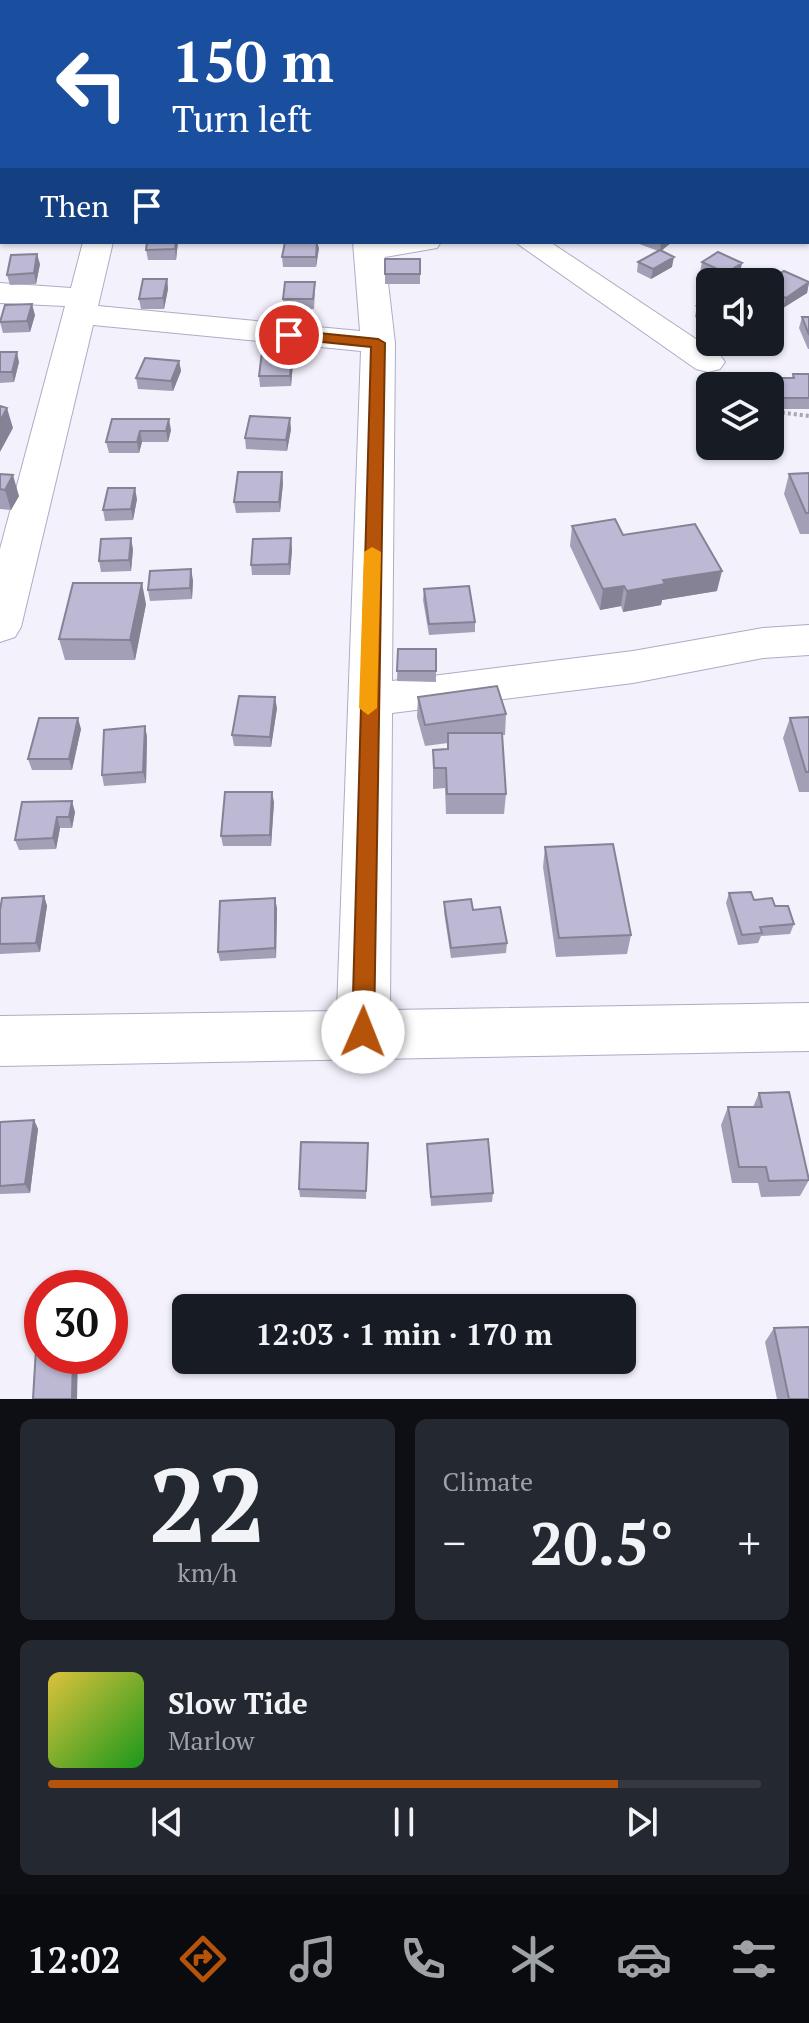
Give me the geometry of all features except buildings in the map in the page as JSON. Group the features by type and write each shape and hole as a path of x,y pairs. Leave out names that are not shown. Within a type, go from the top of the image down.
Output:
{"street":[{"path":"0,627 98,244"},
{"path":"363,1032 378,343 368,246 397,244"},
{"path":"533,244 645,316 708,362"},
{"path":"0,293 378,343"},
{"path":"368,700 633,667 763,643 809,640"},
{"path":"0,1041 363,1032 809,1027"}],"path":[{"path":"784,413 809,416"}],"slow traffic":[{"path":"368,708 372,552"}],"route":[{"path":"289,335 378,343 363,1032"}]}
